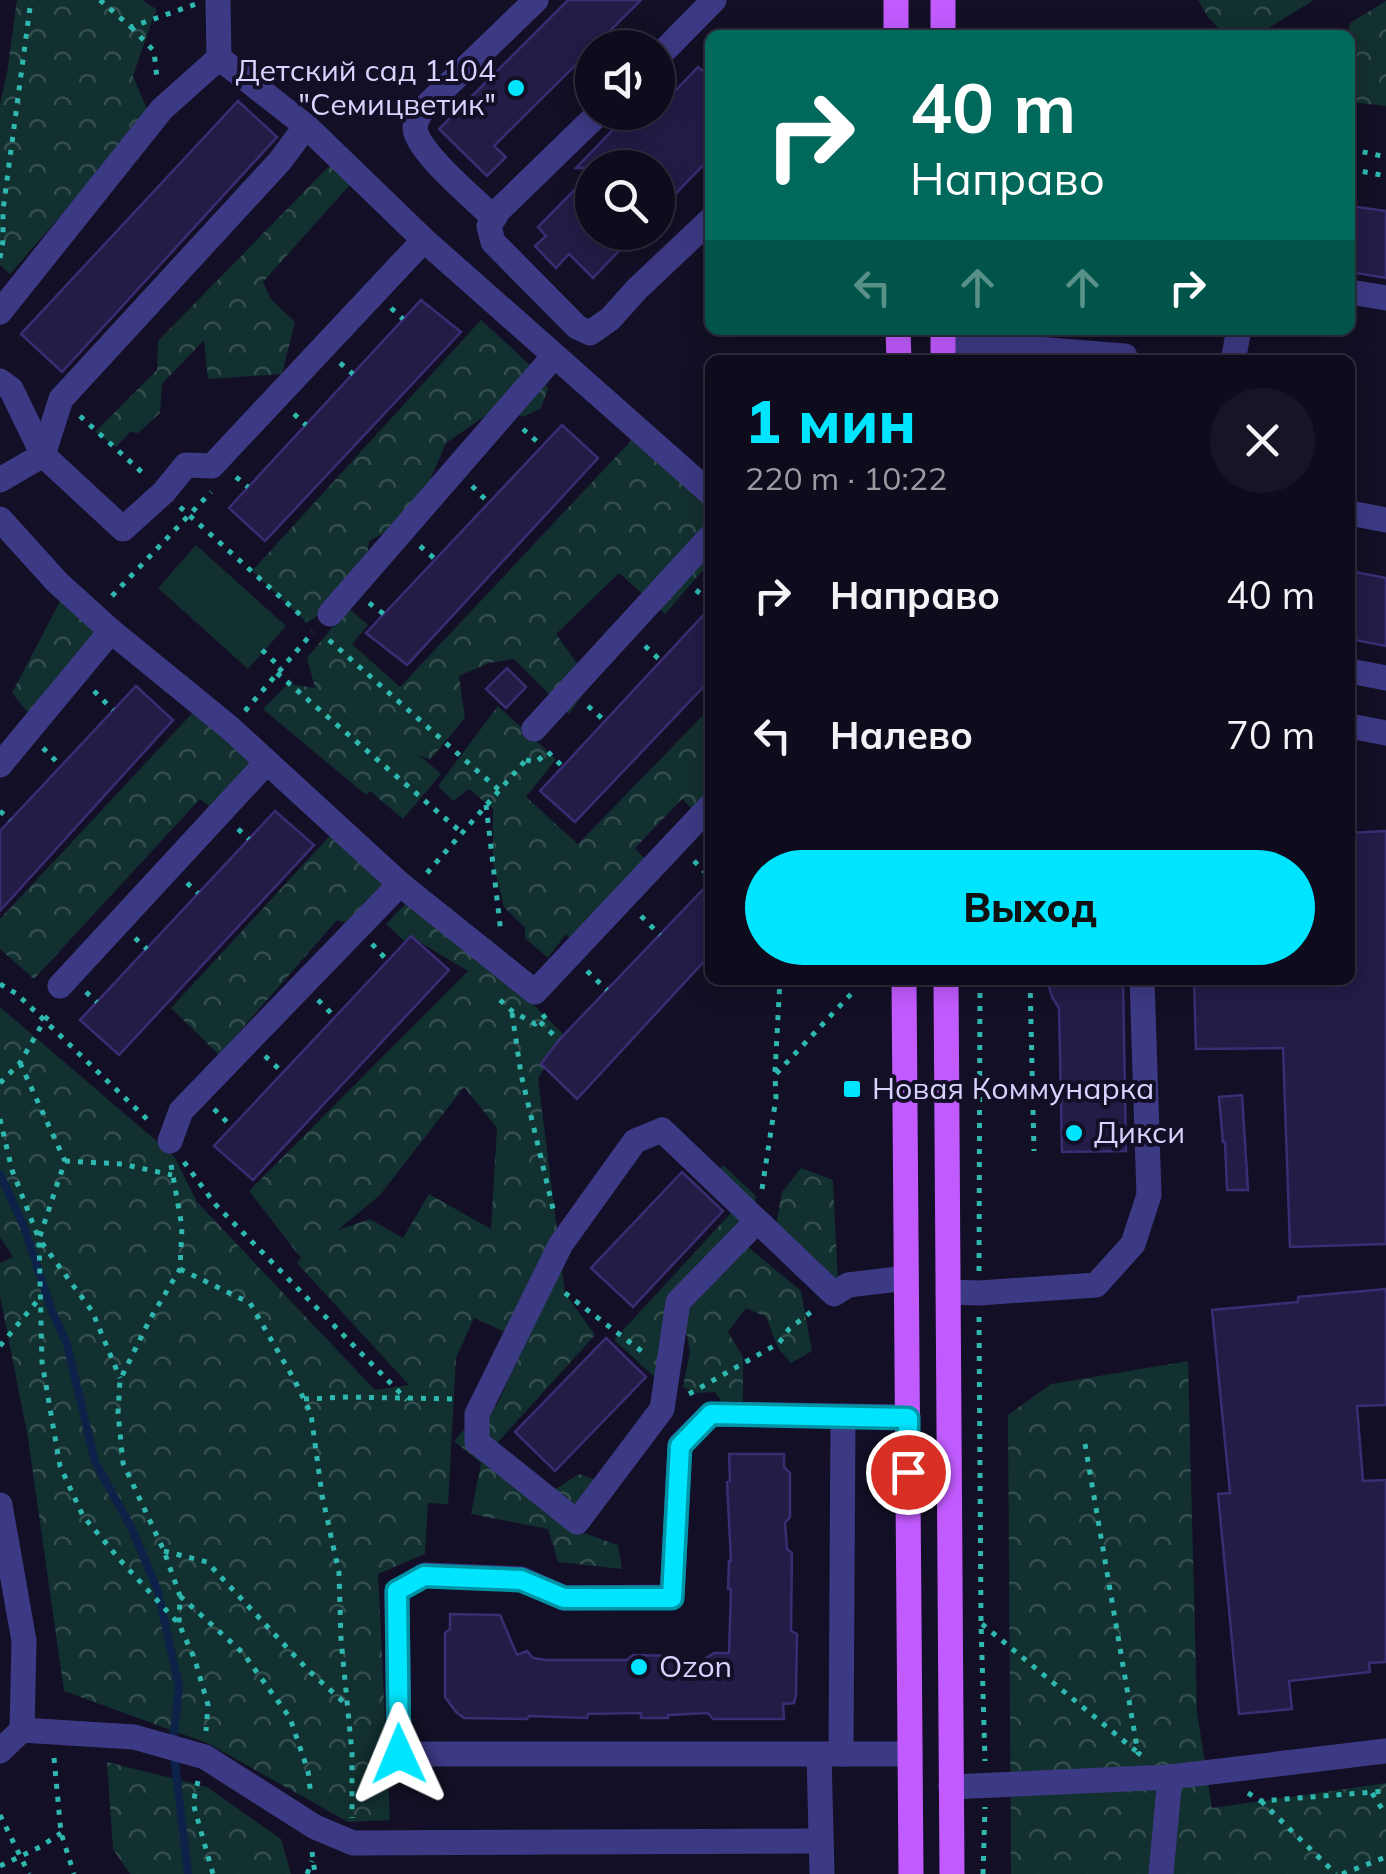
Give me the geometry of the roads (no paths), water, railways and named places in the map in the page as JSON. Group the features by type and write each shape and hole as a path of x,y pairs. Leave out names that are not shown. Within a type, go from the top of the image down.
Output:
{"main road":[{"path":"896,0 896,30"},
{"path":"942,0 943,30"},
{"path":"904,985 911,1874"},
{"path":"946,985 952,1874"}],"street":[{"path":"0,312 162,109 218,58 218,0"},
{"path":"494,218 428,153 415,124 422,110 536,0"},
{"path":"675,40 714,0"},
{"path":"218,58 306,126 424,240 705,489"},
{"path":"0,480 43,455 61,399 280,161 306,126"},
{"path":"581,130 499,210 489,226 493,242 577,327 590,333 610,319 705,225"},
{"path":"0,380 12,388 43,455 122,529 164,492 186,465 212,466 424,240"},
{"path":"1355,293 1386,298"},
{"path":"943,342 1090,341 1125,355"},
{"path":"322,621 554,356"},
{"path":"1355,514 1386,520"},
{"path":"0,519 57,582 102,623 230,728 400,884 534,992 705,811"},
{"path":"541,740 705,543"},
{"path":"0,765 102,623"},
{"path":"1355,672 1386,678"},
{"path":"1355,727 1386,733"},
{"path":"60,986 267,762"},
{"path":"170,1141 181,1111 400,884"},
{"path":"948,1292 1096,1285 1134,1244 1149,1195 1142,985"},
{"path":"757,1221 678,1302 662,1410 577,1522 477,1442 477,1414 561,1244 635,1141 662,1130 834,1294 848,1285 906,1278"},
{"path":"908,1418 711,1414 680,1446 672,1598 564,1598 521,1580 424,1576 397,1591 399,1754 910,1754"},
{"path":"822,1874 842,1416"},
{"path":"0,1505 24,1641 22,1730 0,1751"},
{"path":"22,1730 134,1737 311,1838 353,1843 821,1841"},
{"path":"952,1786 1170,1776 1386,1751"},
{"path":"1161,1874 1170,1776"}],"waterway":[{"path":"0,1174 67,1344 95,1462 131,1527 158,1591 179,1687 173,1741"},
{"path":"174,1755 188,1874"}],"place":[{"name":"Детский сад 1104 \"Семицветик\"","path":"516,88"},
{"name":"Новая Коммунарка","path":"852,1089"},
{"name":"Дикси","path":"1074,1133"},
{"name":"Ozon","path":"639,1667"}]}
